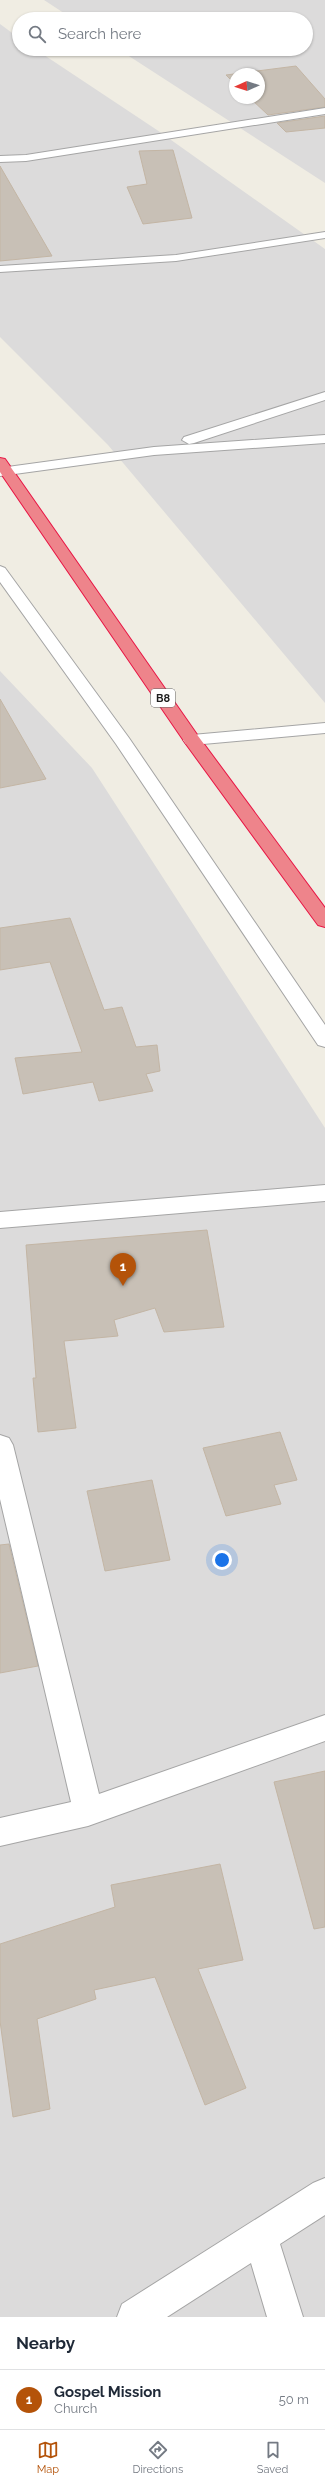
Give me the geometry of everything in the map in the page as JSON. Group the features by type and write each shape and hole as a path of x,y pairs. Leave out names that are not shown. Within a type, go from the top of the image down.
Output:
{"highway":[{"name":"B8","path":"2,468 192,740 325,922"}],"street":[{"path":"0,159 26,158 94,146 159,138 325,111"},
{"path":"0,269 176,258 325,235"},
{"path":"154,451 325,396"},
{"path":"2,468 154,451 325,439"},
{"path":"0,571 123,742 325,1040"},
{"path":"192,740 325,728"},
{"path":"0,1220 325,1193"},
{"path":"0,1445 88,1812"},
{"path":"0,1832 88,1812 325,1728"},
{"path":"135,2317 325,2195"},
{"path":"260,2237 285,2317"}],"shaded area":[{"path":"44,0 325,0 325,183 129,56 313,56 313,12 62,12"},
{"path":"0,24 12,33 12,56 46,56 157,130 325,249 325,703 108,445 0,337"},
{"path":"0,671 92,768 325,1128 325,2317 0,2317"}],"building":[{"path":"296,66 325,99 325,107 268,115 256,104 265,104 265,70"},
{"path":"325,116 325,128 286,132 277,123"},
{"path":"173,150 192,218 143,224 127,187 147,184 139,151"},
{"path":"0,166 52,256 0,261"},
{"path":"0,699 46,779 0,788"},
{"path":"70,918 104,1010 122,1007 136,1047 157,1045 160,1071 146,1074 153,1091 99,1101 93,1082 23,1094 15,1058 82,1052 50,962 0,970 0,928"},
{"path":"207,1230 224,1327 164,1332 155,1308 114,1320 118,1336 64,1341 76,1428 38,1432 33,1378 36,1378 26,1245"},
{"path":"280,1432 297,1480 274,1485 281,1504 226,1516 203,1448"},
{"path":"152,1480 170,1560 105,1571 87,1491"},
{"path":"9,1544 38,1666 0,1673 0,1545"},
{"path":"325,1771 325,1927 314,1929 274,1782"},
{"path":"220,1864 243,1960 198,1969 246,2088 205,2105 155,1977 94,1990 96,1999 37,2019 50,2109 13,2117 0,2021 0,1944 115,1907 111,1885"}],"place":[{"name":"Gospel Mission","path":"123,1286"}]}
